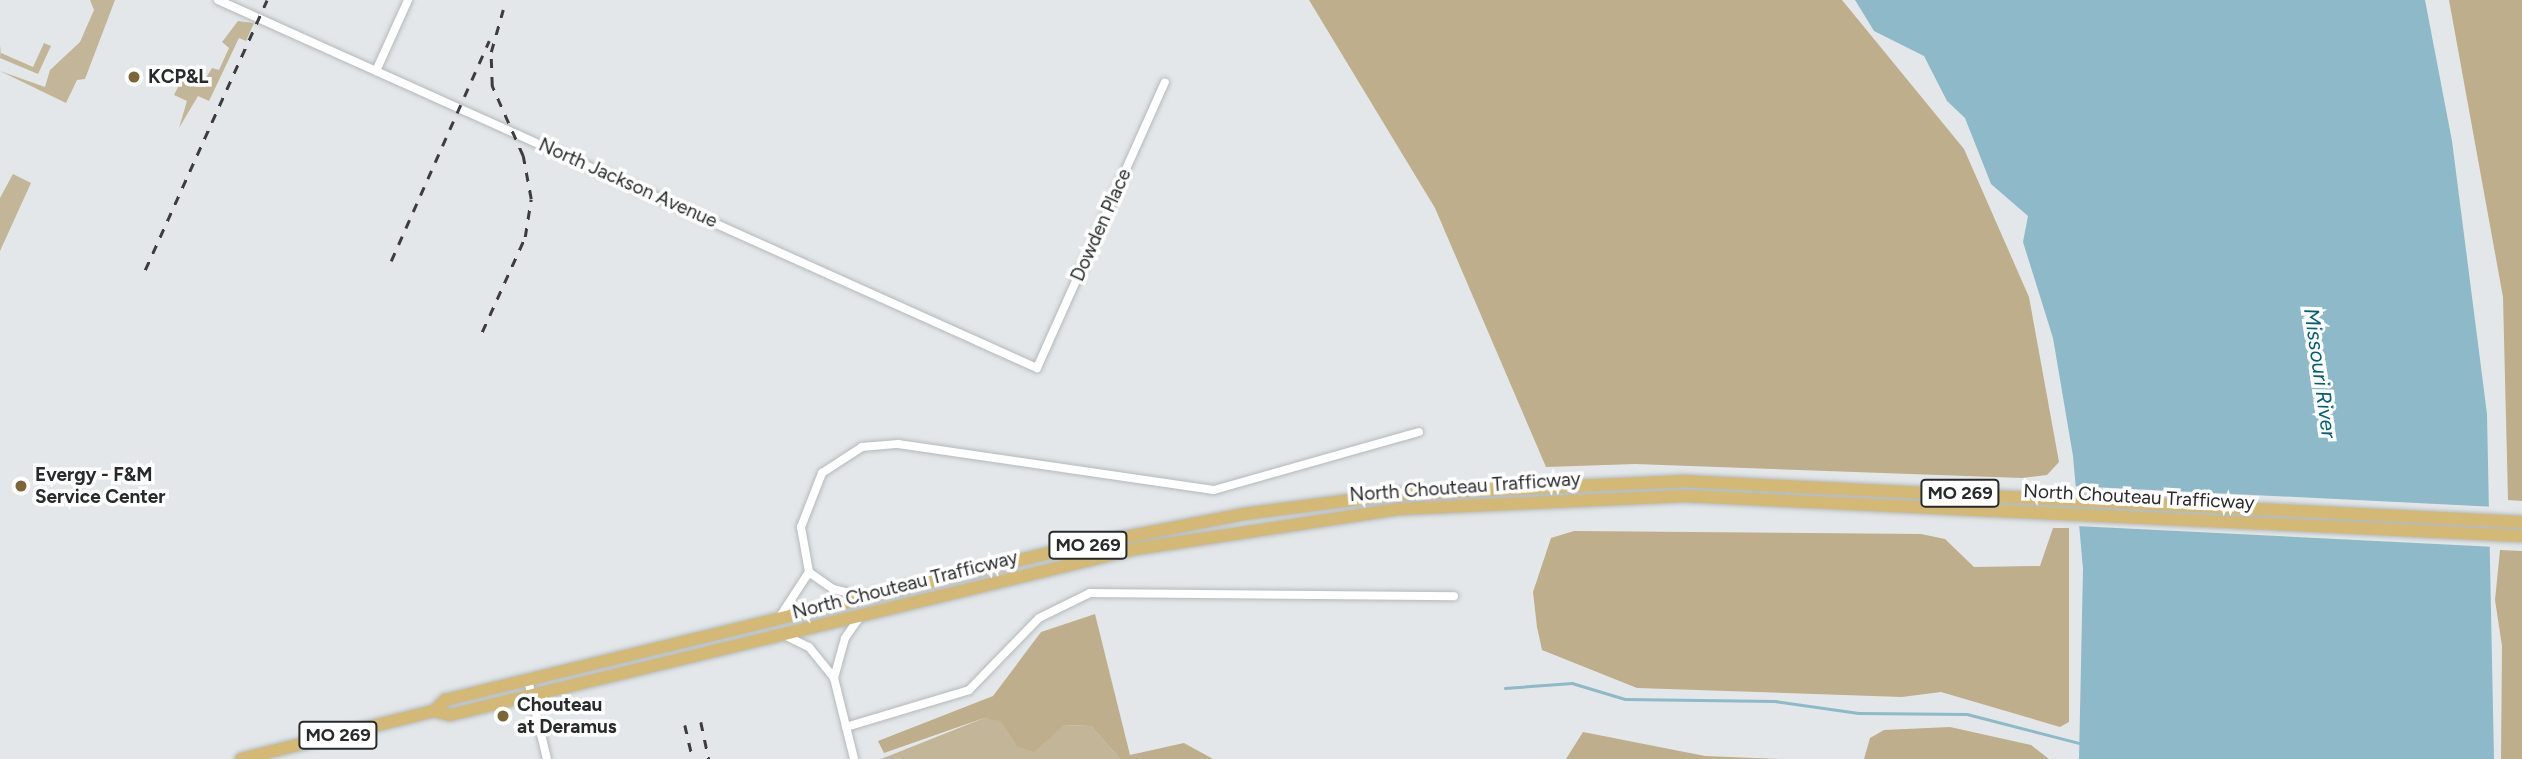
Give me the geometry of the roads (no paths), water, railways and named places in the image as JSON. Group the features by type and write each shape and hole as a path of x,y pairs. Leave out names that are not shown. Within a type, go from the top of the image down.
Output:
{"main road":[{"name":"North Chouteau Trafficway","path":"434,711 445,700 781,615 1166,528 1398,494 1681,481 2522,522"},
{"name":"North Chouteau Trafficway","path":"241,759 434,711 450,715 532,696 1147,547 1400,509 1684,496 2522,536"}],"street":[{"name":"North Jackson Avenue","path":"218,0 1037,368"},
{"path":"376,71 408,0"},
{"name":"Dowden Place","path":"1037,368 1165,82"},
{"name":"North Chouteau Trafficway","path":"866,597 833,589 809,572 803,509 834,461 862,447 898,444 1214,490 1419,432"},
{"path":"781,615 809,572"},
{"path":"846,727 969,690 1039,618 1090,593 1454,596"},
{"path":"834,678 845,638 859,618"},
{"path":"786,636 809,647 834,678 854,759"},
{"path":"528,680 547,759"}],"water":[{"name":"Missouri River","path":"1855,0 2425,0 2452,141 2487,414 2494,759 2079,759 2083,569 2073,456 2053,338 2023,242 2028,216 1991,184 1965,118 1947,101 1924,56 1874,31"}],"waterway":[{"path":"1505,688 1572,683 1625,699 1775,701 1858,713 1967,714 2079,743"}],"railway":[{"path":"145,270 267,0"},
{"path":"482,332 525,237 531,199 523,156 492,86 491,52 503,10"},
{"path":"391,261 489,41"},
{"path":"701,722 709,759"},
{"path":"685,725 693,759"}],"place":[{"name":"KCP&L","path":"134,77"},
{"name":"Evergy - F&M Service Center","path":"21,486"},
{"name":"Chouteau at Deramus","path":"503,716"}]}
